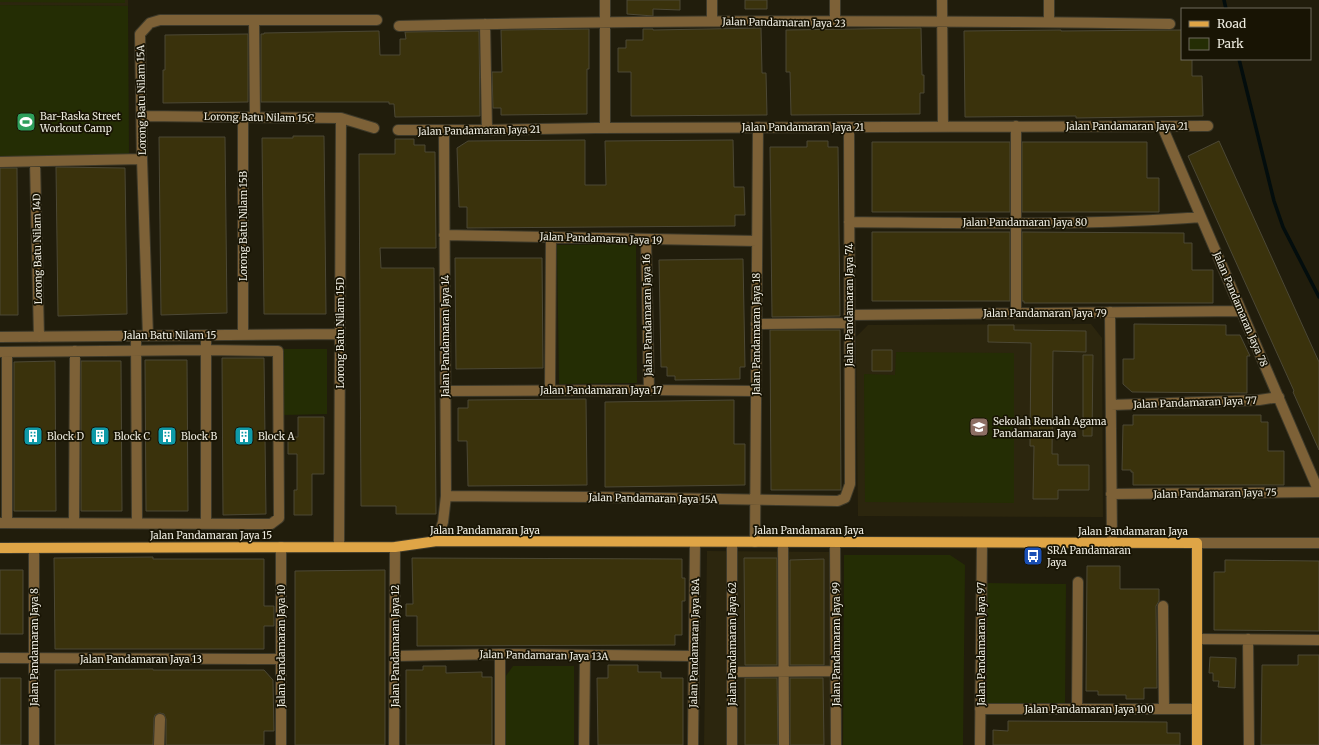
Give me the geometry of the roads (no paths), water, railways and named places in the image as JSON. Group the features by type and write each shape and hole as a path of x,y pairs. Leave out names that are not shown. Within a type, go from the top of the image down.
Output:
{"main road":[{"name":"Jalan Pandamaran Jaya 15","path":"0,548 395,547 422,542"},
{"name":"Jalan Pandamaran Jaya","path":"422,542 1197,543 1197,745"}],"street":[{"path":"605,0 605,128"},
{"path":"712,0 712,21"},
{"path":"835,0 835,22"},
{"path":"942,0 943,126"},
{"path":"1049,0 1049,22"},
{"name":"Lorong Batu Nilam 15A","path":"148,336 142,159 140,34 150,23 160,20 377,20"},
{"path":"254,20 255,117"},
{"name":"Jalan Pandamaran Jaya 23","path":"399,26 712,21 942,23 1049,22 1170,24"},
{"path":"485,24 487,130"},
{"name":"Lorong Batu Nilam 15C","path":"142,116 341,118 374,128"},
{"name":"Lorong Batu Nilam 15B","path":"243,117 243,335"},
{"name":"Lorong Batu Nilam 15D","path":"339,547 341,118"},
{"name":"Jalan Pandamaran Jaya 21","path":"398,130 943,126 1208,126"},
{"path":"1016,126 1016,313"},
{"name":"Jalan Pandamaran Jaya 78","path":"1162,126 1319,492"},
{"name":"Jalan Pandamaran Jaya 18","path":"755,542 758,127"},
{"name":"Jalan Pandamaran Jaya 74","path":"849,127 850,484"},
{"name":"Jalan Pandamaran Jaya 14","path":"437,541 443,522 446,496 444,130"},
{"path":"0,162 142,159"},
{"name":"Lorong Batu Nilam 14D","path":"36,162 39,336"},
{"name":"Jalan Pandamaran Jaya 80","path":"849,222 1016,223 1155,221 1201,217"},
{"name":"Jalan Pandamaran Jaya 19","path":"444,235 757,241"},
{"path":"550,390 551,236"},
{"name":"Jalan Pandamaran Jaya 16","path":"646,239 648,390"},
{"name":"Jalan Pandamaran Jaya 79","path":"756,324 1016,313 1241,311"},
{"path":"1110,312 1112,543"},
{"name":"Jalan Batu Nilam 15","path":"0,337 340,334"},
{"path":"206,335 206,524"},
{"path":"277,335 278,351 279,518 271,524 3,523 3,352 206,350 278,351"},
{"path":"136,336 137,523"},
{"path":"74,523 75,351"},
{"name":"Jalan Pandamaran Jaya 17","path":"445,391 756,391"},
{"name":"Jalan Pandamaran Jaya 77","path":"1111,405 1259,400 1279,397"},
{"name":"Jalan Pandamaran Jaya 15A","path":"446,496 838,501 845,498 850,484"},
{"name":"Jalan Pandamaran Jaya 75","path":"1111,494 1319,492"},
{"name":"Jalan Pandamaran Jaya 18A","path":"693,745 695,542"},
{"name":"Jalan Pandamaran Jaya 62","path":"732,542 732,745"},
{"path":"783,542 784,745"},
{"name":"Jalan Pandamaran Jaya 99","path":"835,542 836,745"},
{"name":"Jalan Pandamaran Jaya 97","path":"980,745 982,543"},
{"name":"Jalan Pandamaran Jaya","path":"1197,543 1319,543"},
{"name":"Jalan Pandamaran Jaya 10","path":"281,547 281,745"},
{"name":"Jalan Pandamaran Jaya 12","path":"394,745 395,547"},
{"name":"Jalan Pandamaran Jaya 8","path":"34,548 34,745"},
{"path":"1077,709 1078,582"},
{"path":"1163,606 1164,709"},
{"path":"1197,639 1319,640"},
{"path":"1248,639 1249,745"},
{"path":"500,654 500,745"},
{"name":"Jalan Pandamaran Jaya 13A","path":"394,656 500,654 694,656"},
{"path":"584,745 585,656"},
{"name":"Jalan Pandamaran Jaya 13","path":"0,658 281,659"},
{"path":"732,672 836,671"},
{"name":"Jalan Pandamaran Jaya 100","path":"980,709 1197,709"},
{"path":"159,745 160,719"}],"waterway":[{"path":"1224,0 1226,8"},
{"path":"1239,60 1274,201 1283,227 1319,297"}],"place":[{"name":"Bar-Raska Street Workout Camp","path":"26,122"},
{"name":"Sekolah Rendah Agama Pandamaran Jaya","path":"979,427"},
{"name":"Block D","path":"33,436"},
{"name":"Block C","path":"100,436"},
{"name":"Block B","path":"167,436"},
{"name":"Block A","path":"244,436"},
{"name":"SRA Pandamaran Jaya","path":"1033,556"}]}
